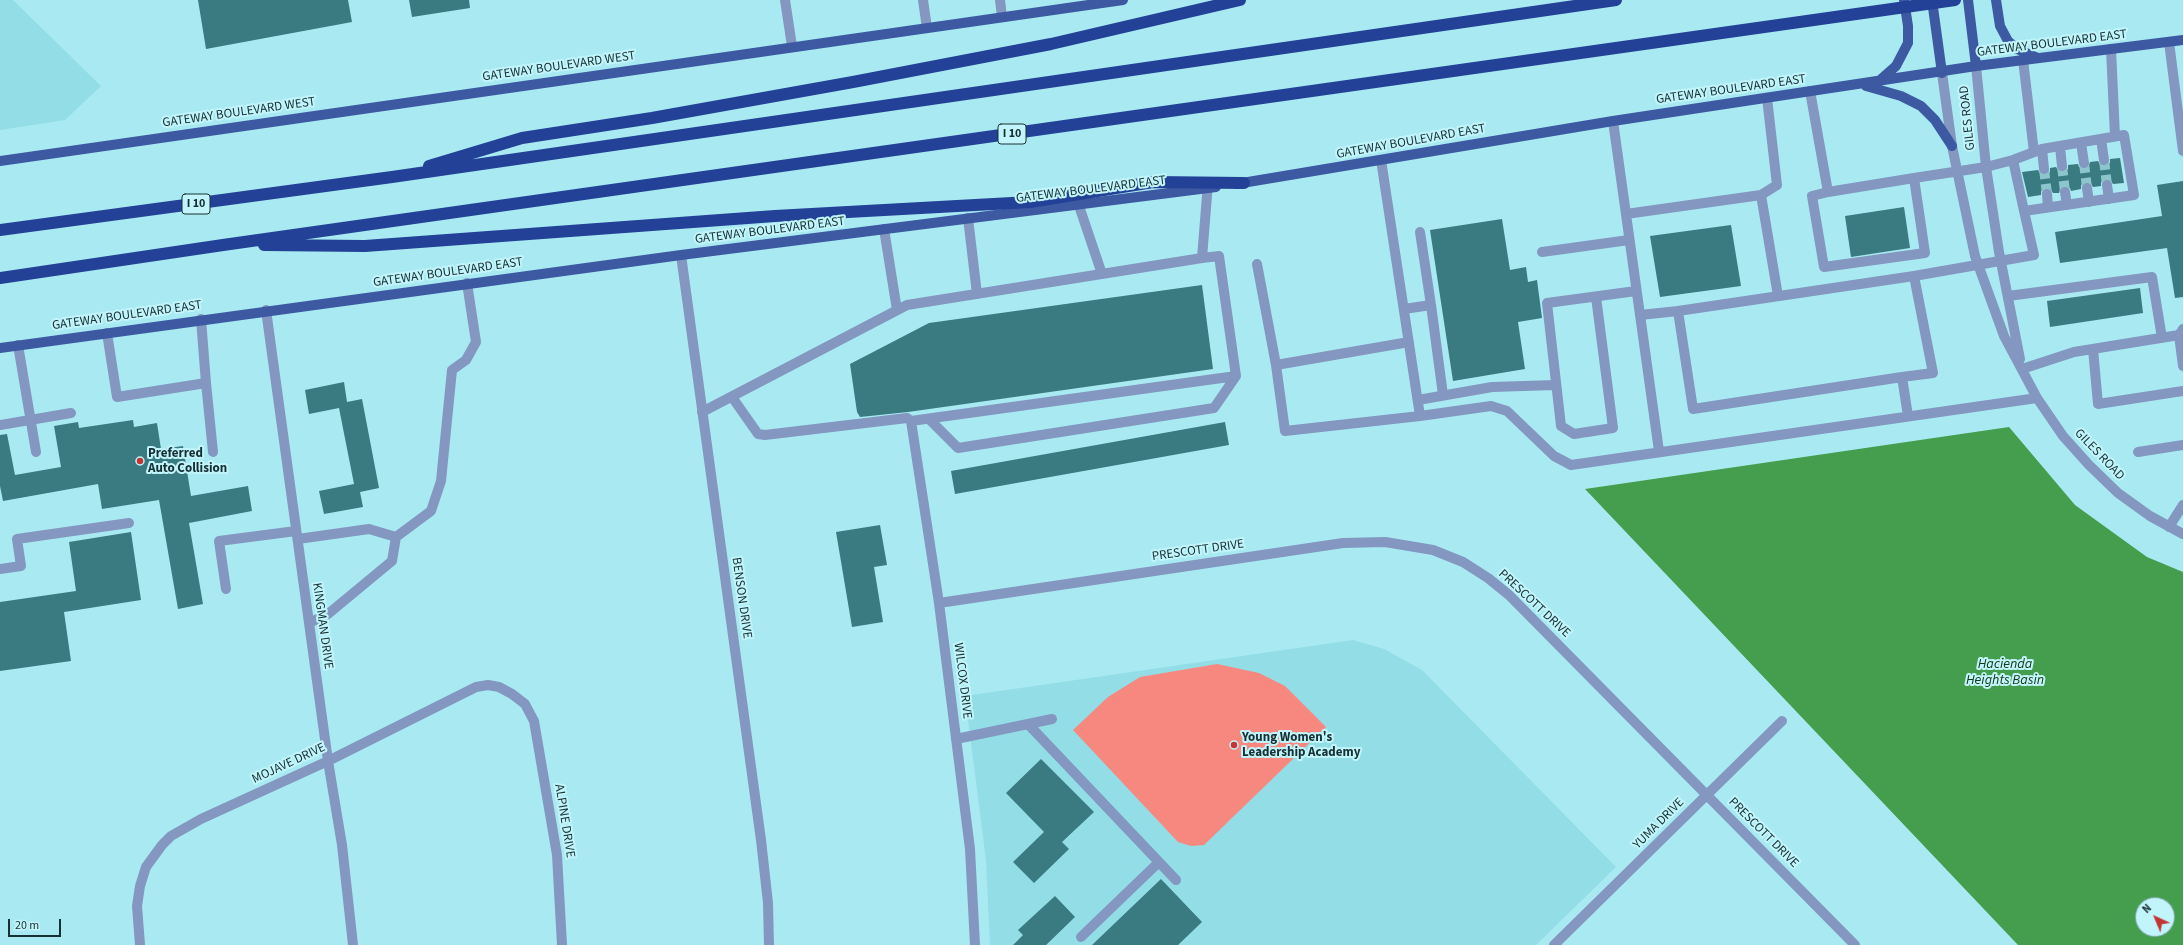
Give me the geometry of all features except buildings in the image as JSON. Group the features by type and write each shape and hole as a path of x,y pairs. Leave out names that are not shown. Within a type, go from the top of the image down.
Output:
{"highway":[{"path":"392,177 522,138 652,118 975,59 1066,41 1240,0"},
{"name":"I 10","path":"0,230 392,177 1616,0"},
{"name":"I 10","path":"0,278 223,245 1955,0"},
{"path":"223,245 365,246 775,216 1077,200 1154,182 1207,186 1244,183"}],"main road":[{"name":"GATEWAY BOULEVARD WEST","path":"0,161 792,46 1123,0"},
{"path":"1879,81 1896,66 1908,43 1908,26 1904,0"},
{"path":"1932,0 1942,73"},
{"path":"1968,0 1976,66"},
{"path":"1996,0 2000,26 2008,41 2018,49 2039,58"},
{"name":"GATEWAY BOULEVARD EAST","path":"1244,183 1613,121 1810,91 1942,73 1976,66 2183,40"},
{"path":"1859,84 1883,89 1921,106 1935,120 1952,146"},
{"name":"GATEWAY BOULEVARD EAST","path":"0,348 466,283 968,218 1077,200"}],"street":[{"path":"785,0 792,46"},
{"path":"923,0 926,28"},
{"path":"1000,0 1002,17"},
{"path":"2169,42 2183,151"},
{"path":"2112,49 2116,136"},
{"path":"2023,60 2038,151 2044,169"},
{"name":"GILES ROAD","path":"1976,66 1986,167 2001,260 2022,369"},
{"name":"GILES ROAD","path":"1942,73 1952,146 1978,266 2004,336 2037,398 2063,436 2089,465 2118,492 2150,516 2183,534"},
{"path":"1810,91 1828,192"},
{"path":"1626,214 1761,195 1777,185 1767,98"},
{"path":"1613,121 1626,214 1628,240 1659,451"},
{"path":"1986,167 2013,160 2038,151 2124,135 2134,195 2024,211"},
{"path":"2101,139 2104,160"},
{"path":"2081,143 2084,163"},
{"path":"2060,146 2062,166"},
{"path":"1381,160 1420,416"},
{"path":"1640,315 1678,311 1914,276 2034,255 2013,160"},
{"name":"GILES ROAD","path":"1957,171 1986,167"},
{"path":"1914,178 1925,253 1824,267 1812,196 1828,192 1914,178 1957,171"},
{"path":"2108,185 2109,199"},
{"path":"1202,258 1207,186"},
{"path":"2088,188 2089,202"},
{"path":"2065,192 2067,205"},
{"path":"2046,194 2048,207"},
{"path":"1761,195 1778,296"},
{"path":"1077,200 1102,274"},
{"path":"968,218 977,294"},
{"path":"884,229 897,310"},
{"path":"1420,232 1443,395"},
{"path":"1542,252 1628,240"},
{"name":"BENSON DRIVE","path":"681,255 762,840 768,904 769,945"},
{"path":"702,412 907,305 1219,256 1236,376 1214,408 958,448 929,419"},
{"path":"1257,264 1276,365 1285,431 1420,416 1491,406 1507,411 1554,456 1571,465 1659,451 2037,398"},
{"path":"1678,311 1693,409 1933,373 1914,276"},
{"path":"2008,296 2152,277 2162,338"},
{"path":"309,623 328,614 392,561 396,537 431,511 441,481 452,370 466,360 476,342 466,283"},
{"path":"1596,297 1613,428 1574,434 1561,426 1555,385 1547,303 1636,291"},
{"path":"1404,309 1431,305"},
{"name":"KINGMAN DRIVE","path":"266,310 328,761 342,845 353,945"},
{"path":"201,319 213,452"},
{"path":"2022,369 2074,352 2162,338 2181,332 2183,366"},
{"path":"107,333 117,397 206,383"},
{"path":"1276,365 1409,342"},
{"path":"18,345 36,452"},
{"path":"2093,349 2098,404 2183,391"},
{"path":"732,396 758,434 907,418 911,421 929,419 1236,376"},
{"path":"1902,378 1908,416"},
{"path":"1418,400 1492,387 1555,385"},
{"path":"0,425 71,413"},
{"name":"WILCOX DRIVE","path":"911,421 938,603 970,849 975,945"},
{"path":"2138,452 2183,445"},
{"path":"2169,526 2183,505"},
{"path":"0,569 20,566 17,539 129,523"},
{"path":"226,589 219,541 369,529 396,537"},
{"name":"PRESCOTT DRIVE","path":"938,603 1343,543 1385,542 1433,550 1463,562 1488,578 1509,595 1855,945"},
{"name":"MOJAVE DRIVE","path":"140,945 137,906 140,886 146,867 162,845 171,836 201,819 328,761 476,687 488,685 499,687 525,704"},
{"name":"ALPINE DRIVE","path":"525,704 534,721 556,848 562,915 562,945"},
{"path":"956,738 1052,719"},
{"name":"YUMA DRIVE","path":"1554,945 1782,721"},
{"path":"1028,724 1176,880"},
{"path":"1081,937 1159,862"}],"shaded area":[{"path":"0,0 13,0 101,86 65,120 0,130"},
{"name":"Young Women's Leadership Academy","path":"1353,640 1384,649 1422,670 1616,867 1536,945 990,945 986,860 965,696"},
{"path":"1217,664 1259,673 1285,686 1326,727 1204,845 1191,846 1178,842 1073,730 1108,697 1140,677"}],"water":[{"name":"Hacienda Heights Basin","path":"2009,427 2075,505 2147,557 2183,572 2183,945 2018,945 1585,489"}],"tunnel":[{"path":"2104,160 2107,185"},
{"path":"2084,163 2087,188"},
{"path":"2062,166 2065,192"},
{"path":"2044,169 2047,194"}],"place":[{"name":"Preferred Auto Collision","path":"140,461"},
{"name":"Young Women's Leadership Academy","path":"1234,745"}]}
